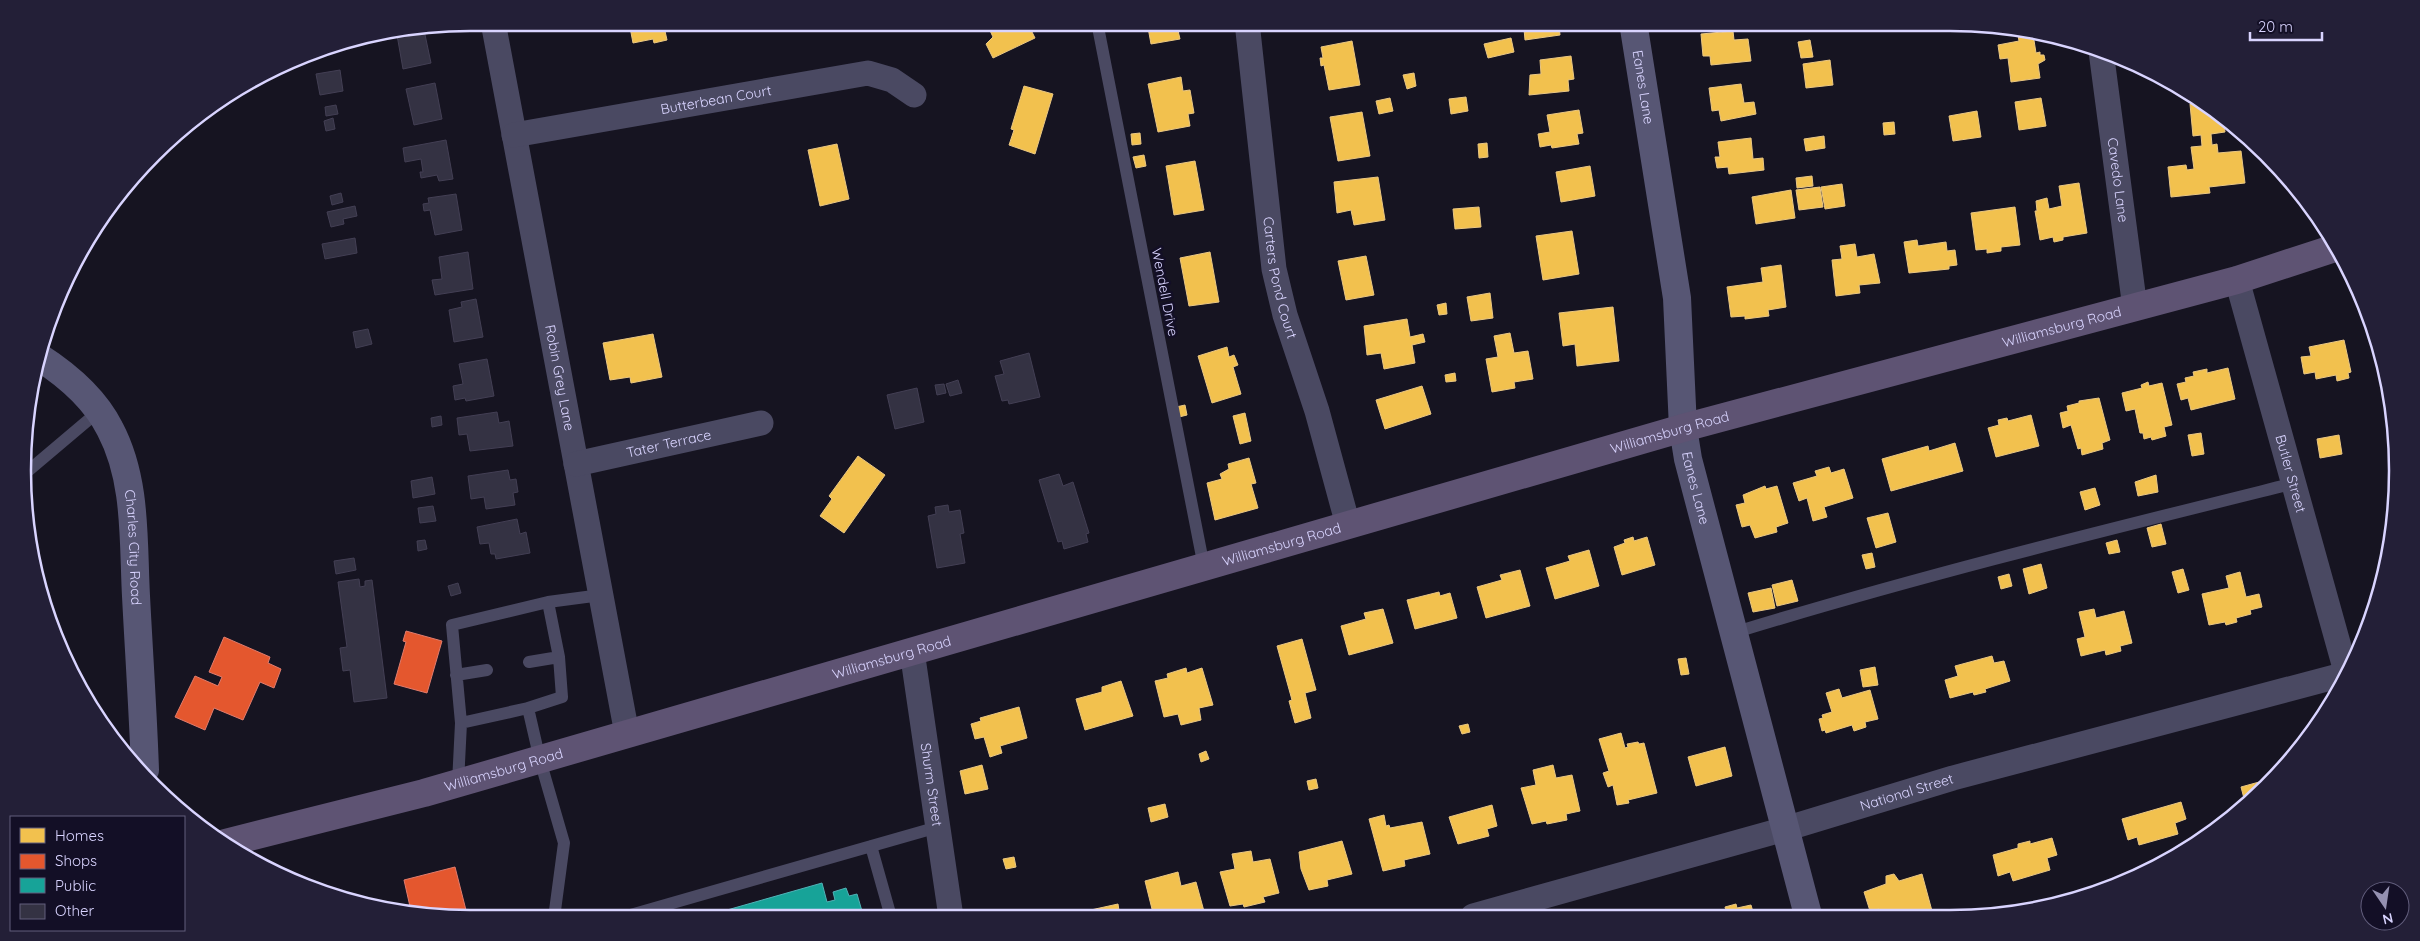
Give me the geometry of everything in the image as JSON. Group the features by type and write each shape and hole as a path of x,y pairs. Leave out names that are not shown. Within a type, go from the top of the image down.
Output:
{"main road":[{"name":"Williamsburg Road","path":"234,841 362,810 458,784 1683,428 2237,280 2329,250"}],"street":[{"name":"Robin Grey Lane","path":"495,31 627,734"},
{"name":"Carters Pond Court","path":"1248,31 1274,269 1286,315 1317,411 1348,525"},
{"name":"Eanes Lane","path":"1635,31 1668,230 1677,298 1683,428 1688,459 1807,910"},
{"name":"Cavedo Lane","path":"2102,59 2135,308"},
{"name":"Butterbean Court","path":"514,135 868,73 892,80 914,95"},
{"name":"Butler Street","path":"2237,280 2344,662"},
{"name":"Charles City Road","path":"45,362 82,391 100,411 118,445 130,495 145,765"},
{"name":"Tater Terrace","path":"576,464 761,423"},
{"name":"Shurm Street","path":"912,651 950,910"},
{"name":"National Street","path":"1495,910 1785,829 1952,778 2337,676"}],"lane":[{"name":"Wendell Drive","path":"1099,31 1204,567"},
{"path":"31,468 100,411"},
{"path":"1733,633 1830,603 2002,555 2295,483"},
{"path":"458,784 461,723 452,625 548,602 601,595"},
{"path":"461,723 528,708 562,697 558,657 548,602"},
{"path":"529,662 558,657"},
{"path":"456,675 487,670"},
{"path":"528,708 540,760 564,843 555,910"},
{"path":"648,910 938,827"},
{"path":"871,846 889,910"}],"building: Homes":[{"path":"631,31 665,31 667,40 654,43 653,39 633,43"},
{"path":"990,31 1032,31 1035,38 993,58 986,44 993,37"},
{"path":"1149,31 1178,31 1180,39 1151,44"},
{"path":"1524,31 1560,31 1560,35 1525,40"},
{"path":"1733,31 1734,40 1748,39 1751,61 1711,65 1710,56 1703,56 1701,34"},
{"path":"2018,37 2034,40 2036,53 2040,52 2040,55 2044,55 2045,60 2038,64 2040,78 2011,82 2008,58 2000,59 1998,45 2019,41"},
{"path":"1511,38 1514,52 1488,58 1484,44"},
{"path":"1810,40 1813,57 1801,58 1798,42"},
{"path":"1352,41 1360,85 1329,90 1324,65 1321,66 1320,58 1323,58 1321,47"},
{"path":"1571,56 1574,79 1568,80 1569,91 1529,95 1530,75 1541,74 1540,60"},
{"path":"1830,60 1833,85 1806,88 1803,64"},
{"path":"1414,73 1416,86 1407,89 1403,75"},
{"path":"1181,77 1183,91 1190,90 1194,113 1188,114 1190,126 1158,132 1148,84"},
{"path":"1741,84 1744,103 1754,102 1756,114 1721,121 1719,110 1712,111 1709,88"},
{"path":"1024,86 1053,94 1035,154 1009,145 1014,130 1011,129"},
{"path":"1466,97 1468,111 1451,114 1449,99"},
{"path":"1390,98 1393,111 1379,114 1376,101"},
{"path":"2041,98 2046,126 2019,130 2015,102"},
{"path":"2190,104 2225,128 2225,132 2211,134 2212,145 2217,144 2218,153 2241,151 2245,183 2209,187 2210,193 2171,197 2168,167 2186,165 2187,170 2194,169 2191,147 2202,146 2201,135 2193,136"},
{"path":"1579,110 1583,133 1577,134 1579,144 1552,148 1551,145 1540,147 1538,134 1550,132 1547,115"},
{"path":"1977,111 1981,137 1953,141 1949,116"},
{"path":"1362,112 1370,156 1338,161 1330,117"},
{"path":"1894,122 1895,134 1884,135 1883,123"},
{"path":"1140,133 1141,144 1132,145 1131,134"},
{"path":"1824,136 1825,148 1806,151 1804,139"},
{"path":"1751,138 1753,159 1763,158 1764,170 1729,174 1728,167 1717,168 1715,157 1720,157 1718,142"},
{"path":"1487,143 1488,157 1479,158 1478,144"},
{"path":"837,144 849,199 820,206 808,150"},
{"path":"1144,155 1146,166 1136,168 1133,157"},
{"path":"1195,161 1204,210 1174,215 1166,166"},
{"path":"1590,166 1595,196 1561,202 1556,172"},
{"path":"1812,176 1813,186 1797,188 1796,178"},
{"path":"1378,177 1385,220 1354,225 1351,210 1337,213 1334,182"},
{"path":"2079,183 2087,233 2063,237 2063,240 2054,242 2053,237 2040,240 2035,211 2037,211 2036,201 2047,198 2049,209 2062,206 2059,186"},
{"path":"1842,184 1845,206 1825,209 1821,187"},
{"path":"1820,187 1823,207 1799,210 1796,190"},
{"path":"1791,190 1795,218 1756,224 1752,197"},
{"path":"1479,207 1481,227 1455,229 1453,209"},
{"path":"2015,207 2020,245 2001,247 2001,251 1987,253 1987,249 1976,250 1971,213"},
{"path":"1572,231 1579,274 1543,280 1536,236"},
{"path":"1917,240 1918,246 1946,242 1947,251 1955,250 1957,265 1949,266 1949,269 1909,273 1904,242"},
{"path":"1855,244 1857,257 1874,254 1880,283 1859,285 1860,293 1836,296 1832,260 1842,259 1840,246"},
{"path":"1210,252 1219,302 1189,306 1180,258"},
{"path":"1366,256 1374,295 1346,300 1338,261"},
{"path":"1781,265 1786,307 1768,310 1769,316 1745,319 1745,316 1731,317 1727,287 1763,282 1761,268"},
{"path":"1490,293 1493,318 1471,321 1467,297"},
{"path":"1446,303 1447,314 1439,315 1437,305"},
{"path":"1613,307 1619,361 1577,366 1575,344 1563,346 1559,313"},
{"path":"1172,312 1173,319 1166,321 1164,314"},
{"path":"1407,319 1410,337 1423,334 1425,342 1412,345 1415,363 1384,369 1381,353 1367,355 1364,326"},
{"path":"1510,333 1514,353 1528,351 1533,379 1514,382 1515,388 1492,392 1486,359 1498,357 1494,336"},
{"path":"653,334 662,377 631,383 630,377 610,380 603,343"},
{"path":"2344,340 2351,372 2348,373 2349,378 2337,381 2336,375 2316,379 2315,372 2304,374 2301,357 2311,356 2309,347"},
{"path":"1227,347 1229,357 1234,355 1238,365 1233,367 1241,394 1212,403 1198,356"},
{"path":"2228,368 2235,399 2191,410 2188,398 2181,400 2177,384 2186,382 2185,378 2194,376 2193,372 2207,369 2207,373"},
{"path":"1455,373 1456,381 1446,382 1445,375"},
{"path":"2148,382 2149,386 2162,383 2172,425 2164,427 2166,436 2152,440 2151,437 2144,439 2143,433 2140,433 2135,409 2126,411 2122,393 2142,388 2141,385"},
{"path":"1422,386 1431,414 1385,429 1376,400"},
{"path":"2099,398 2110,440 2102,443 2103,449 2082,455 2081,448 2078,449 2071,425 2063,428 2060,413 2068,411 2067,406 2079,403 2079,401"},
{"path":"1185,405 1187,415 1179,417 1176,407"},
{"path":"1245,413 1251,441 1240,444 1233,416"},
{"path":"2031,415 2039,446 1996,457 1988,428 1999,425 1998,420 2007,418 2008,421"},
{"path":"2201,433 2204,454 2192,456 2188,435"},
{"path":"2339,435 2342,454 2320,458 2317,439"},
{"path":"1955,443 1963,471 1891,491 1882,459 1928,446 1929,451"},
{"path":"858,456 885,475 844,533 820,516 832,499 829,496"},
{"path":"1249,458 1256,483 1251,484 1258,508 1215,520 1207,483 1222,479 1220,474 1229,469 1228,464"},
{"path":"1829,467 1831,473 1844,469 1853,498 1824,507 1827,517 1813,521 1807,498 1799,501 1793,483 1817,476 1815,471"},
{"path":"2156,475 2158,492 2138,496 2135,482"},
{"path":"1765,486 1766,489 1777,486 1788,523 1776,527 1777,532 1755,538 1750,525 1742,527 1736,505 1745,503 1743,495"},
{"path":"2095,488 2100,505 2085,510 2080,492"},
{"path":"1888,513 1896,542 1876,548 1867,518"},
{"path":"2161,524 2166,544 2152,547 2147,528"},
{"path":"1633,537 1634,541 1647,537 1655,565 1622,575 1614,547 1625,543 1624,540"},
{"path":"2117,540 2120,552 2109,554 2106,543"},
{"path":"1589,550 1599,586 1555,599 1546,568 1570,561 1568,556"},
{"path":"1872,553 1875,567 1866,569 1862,555"},
{"path":"2041,564 2047,588 2029,594 2023,569"},
{"path":"2183,569 2189,590 2178,593 2172,572"},
{"path":"1520,570 1530,606 1486,618 1477,587 1502,580 1500,575"},
{"path":"2240,572 2246,597 2259,594 2262,607 2250,610 2251,614 2236,618 2237,622 2226,625 2225,622 2209,625 2202,594 2229,588 2226,576"},
{"path":"2009,574 2012,586 2001,589 1998,577"},
{"path":"1792,580 1798,601 1777,606 1772,585"},
{"path":"1771,588 1775,608 1753,612 1748,593"},
{"path":"1439,592 1440,596 1450,593 1457,618 1415,629 1407,600"},
{"path":"1383,609 1393,643 1349,655 1341,626 1366,619 1364,613"},
{"path":"2094,609 2096,618 2124,611 2132,643 2120,646 2121,651 2106,655 2105,650 2081,656 2077,639 2085,637 2079,612"},
{"path":"1302,639 1316,690 1305,693 1311,718 1295,723 1289,701 1292,700 1277,646"},
{"path":"1992,656 1994,663 2004,661 2010,681 1985,689 1986,692 1974,695 1973,692 1950,698 1945,680 1958,676 1955,666"},
{"path":"1686,658 1689,674 1681,675 1678,659"},
{"path":"1875,667 1878,685 1863,687 1860,670"},
{"path":"1186,668 1187,673 1202,668 1213,705 1199,708 1201,720 1181,725 1178,714 1164,717 1155,681 1168,678 1167,674"},
{"path":"1121,681 1133,716 1085,730 1076,699 1102,692 1102,687"},
{"path":"1839,689 1842,698 1870,690 1878,719 1865,722 1866,727 1854,731 1852,725 1826,733 1825,730 1822,731 1819,719 1823,718 1822,715 1832,712 1826,693"},
{"path":"1019,707 1027,738 1000,746 1002,753 990,757 984,737 975,739 971,724 981,721 980,718"},
{"path":"1468,724 1470,732 1462,734 1459,726"},
{"path":"1621,733 1625,748 1628,747 1627,744 1644,743 1657,793 1628,800 1629,803 1617,805 1613,785 1608,787 1603,773 1609,771 1599,739"},
{"path":"1725,747 1732,776 1696,786 1688,757"},
{"path":"1206,751 1209,759 1201,762 1199,754"},
{"path":"982,765 988,789 965,794 960,771"},
{"path":"1553,765 1556,778 1572,775 1580,811 1566,814 1567,820 1547,824 1546,821 1532,824 1521,788 1536,785 1533,770"},
{"path":"1316,779 1318,788 1309,790 1307,781"},
{"path":"2259,782 2244,797 2241,787"},
{"path":"2181,802 2186,819 2175,823 2178,834 2139,845 2137,837 2128,840 2122,819"},
{"path":"1165,804 1168,817 1151,822 1148,808"},
{"path":"1492,805 1497,826 1487,829 1489,836 1458,844 1449,817"},
{"path":"1384,815 1386,826 1389,825 1390,828 1422,822 1430,854 1404,860 1405,866 1383,871 1369,819"},
{"path":"2052,838 2057,855 2047,858 2050,870 2013,881 2010,872 1998,876 1993,855 2018,848 2018,844 2030,841 2030,844"},
{"path":"1342,841 1352,874 1327,880 1328,886 1309,890 1301,869 1299,852"},
{"path":"1251,851 1253,862 1270,859 1279,893 1263,897 1265,902 1244,907 1243,904 1230,906 1220,872 1235,869 1232,854"},
{"path":"1014,857 1016,867 1006,869 1003,859"},
{"path":"1178,872 1181,886 1196,882 1204,910 1152,910 1145,881"},
{"path":"1894,874 1899,881 1922,874 1932,910 1870,910 1864,892 1886,884 1886,876"},
{"path":"1118,904 1119,910 1091,910"},
{"path":"1736,904 1737,908 1751,905 1752,910 1726,910 1725,907"}],"building: Shops":[{"path":"406,631 442,641 427,693 394,684 406,642 403,641"},
{"path":"224,637 270,657 268,663 281,669 274,688 260,682 243,720 214,708 205,730 175,717 195,676 218,686 222,677 209,672"},
{"path":"455,867 466,910 410,905 404,880"}],"building: Public":[{"path":"822,883 827,902 835,900 833,892 846,888 849,896 857,894 862,910 727,910"}],"building: Other":[{"path":"425,34 431,63 403,69 397,38"},
{"path":"340,70 343,91 320,95 316,74"},
{"path":"435,83 442,119 414,125 406,89"},
{"path":"336,105 338,114 326,116 325,107"},
{"path":"333,118 335,129 326,131 324,121"},
{"path":"446,140 453,179 439,181 437,175 421,178 420,172 423,172 421,159 405,162 403,148"},
{"path":"341,193 343,202 332,205 330,196"},
{"path":"456,194 462,230 435,235 430,210 424,211 423,204 429,203 428,198"},
{"path":"355,206 357,216 343,219 344,224 331,227 327,212"},
{"path":"355,238 357,253 325,259 322,244"},
{"path":"468,252 473,289 435,295 432,280 442,279 439,257"},
{"path":"476,299 483,337 454,342 449,310 462,307 461,302"},
{"path":"368,329 372,344 356,348 353,332"},
{"path":"1029,353 1040,397 1009,404 1008,400 1002,401 995,376 1004,374 1000,361"},
{"path":"487,359 494,396 466,401 465,398 455,400 453,386 463,384 459,364"},
{"path":"958,380 962,393 950,396 946,384"},
{"path":"944,384 946,393 937,395 935,385"},
{"path":"917,388 924,422 895,429 887,395"},
{"path":"497,412 499,423 509,421 513,446 470,451 467,434 459,435 457,418"},
{"path":"441,416 442,425 432,427 431,418"},
{"path":"508,470 510,480 516,479 518,492 513,493 515,505 486,509 484,497 471,499 468,476"},
{"path":"1059,474 1063,486 1073,482 1089,533 1086,534 1088,542 1064,549 1062,541 1058,542 1039,480"},
{"path":"432,477 435,494 413,498 411,481"},
{"path":"948,505 949,512 960,510 964,533 960,534 965,563 937,568 928,516 936,514 935,507"},
{"path":"433,506 436,521 420,523 418,508"},
{"path":"517,519 520,534 526,532 530,553 496,559 495,554 491,554 489,543 480,544 477,527"},
{"path":"425,540 427,549 418,551 417,541"},
{"path":"354,558 356,570 336,574 334,561"},
{"path":"359,579 360,587 365,586 365,581 372,580 387,698 354,702 350,670 343,671 340,648 347,647 338,582"},
{"path":"458,583 461,593 451,596 448,586"}]}
